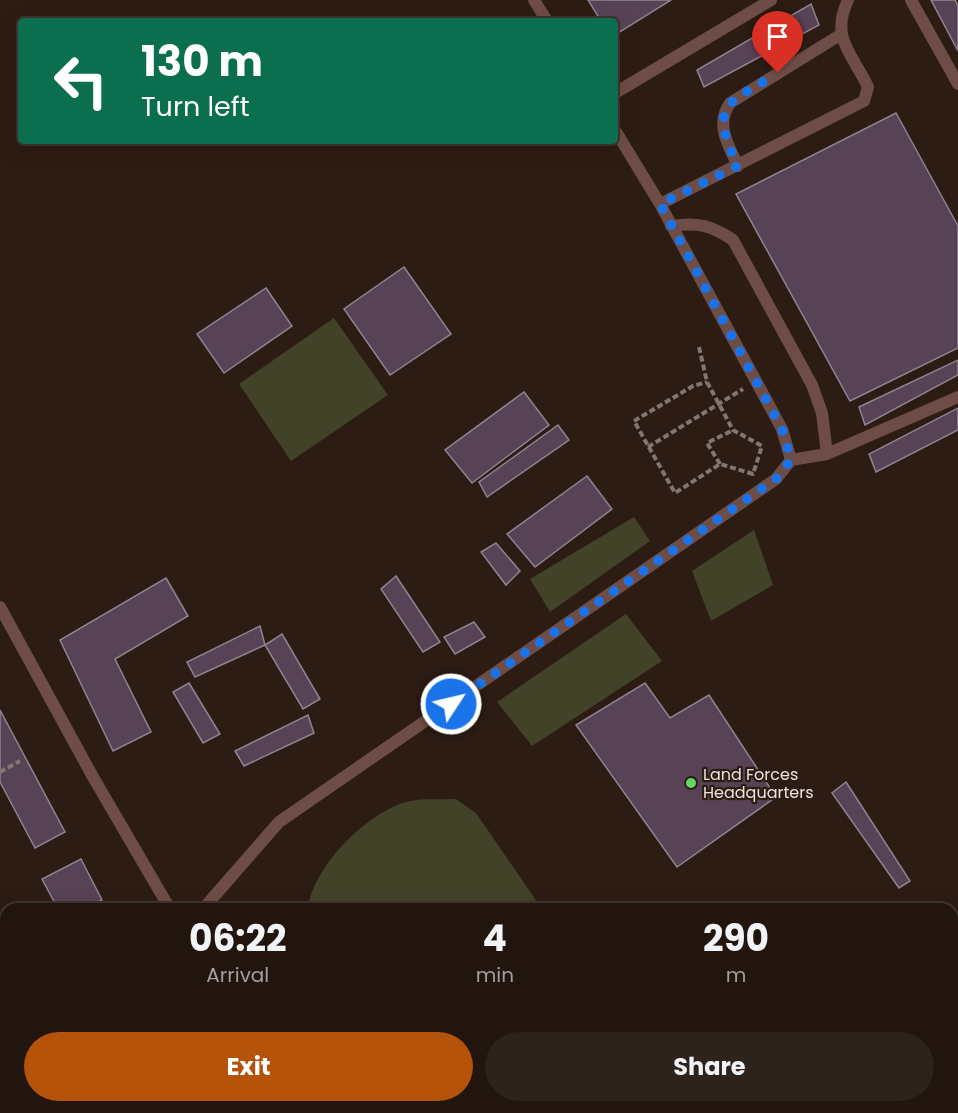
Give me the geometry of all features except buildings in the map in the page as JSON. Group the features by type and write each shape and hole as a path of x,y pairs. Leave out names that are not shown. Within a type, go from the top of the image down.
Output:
{"lane":[{"path":"534,0 545,18"},
{"path":"618,91 771,0"},
{"path":"660,204 864,101 868,87 840,35 842,12 848,0"},
{"path":"911,0 958,84"},
{"path":"738,166 722,128 722,119 730,103 840,35"},
{"path":"618,135 660,204 782,429 791,460"},
{"path":"671,226 693,222 714,227 733,240 812,385 822,413 826,454"},
{"path":"208,903 279,822 776,479 791,460 826,454 958,398"},
{"path":"0,607 93,777 166,903"}],"path":[{"path":"699,348 706,382 733,430 762,446 753,474 720,464 707,444 733,430"},
{"path":"648,447 756,381"},
{"path":"706,382 693,386 634,421 675,493 720,464"},
{"path":"0,771 20,761"}],"green space":[{"path":"334,318 388,395 291,461 239,384"},
{"path":"634,517 650,541 550,612 530,579"},
{"path":"754,530 773,585 711,621 692,571"},
{"path":"626,614 662,661 532,746 497,702"},
{"path":"456,799 476,813 538,903 310,903 320,876 331,859 361,828 394,807 421,800"}],"place":[{"name":"Land Forces Headquarters","path":"691,783"}],"route":[{"path":"451,704 776,479 791,460 782,429 660,204 738,166 722,128 725,111 730,103 778,73"}]}
